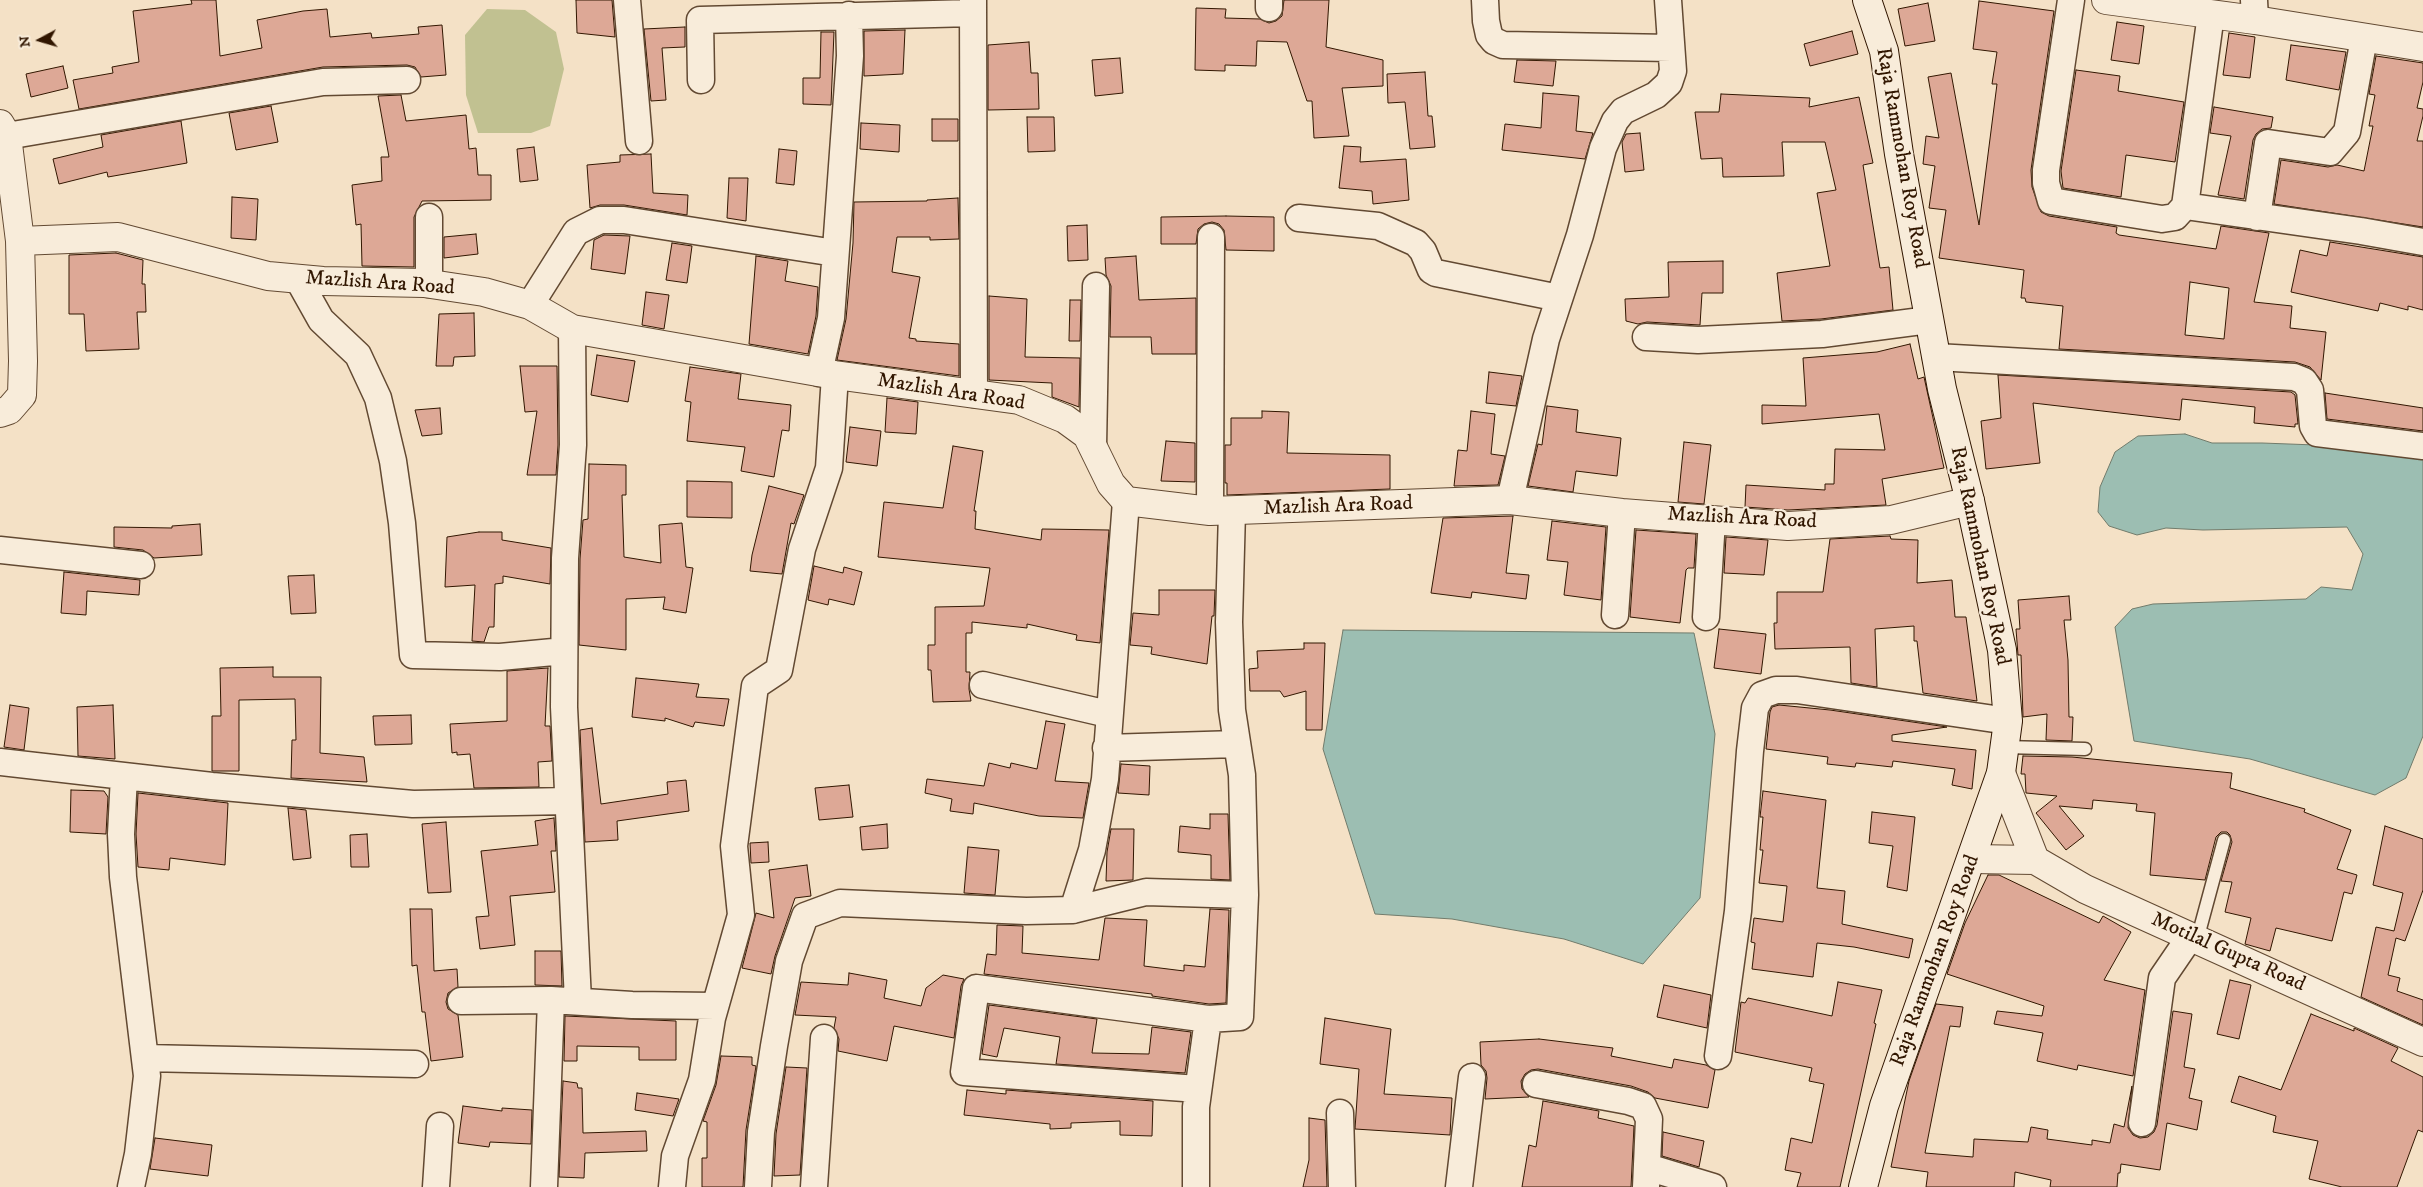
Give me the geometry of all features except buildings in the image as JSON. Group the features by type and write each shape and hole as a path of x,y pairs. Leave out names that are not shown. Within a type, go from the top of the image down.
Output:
{"street":[{"path":"627,0 639,141"},
{"path":"1485,0 1489,35 1494,41 1503,45 1671,48"},
{"path":"1510,500 1546,339 1609,133 1614,121 1623,111 1656,95 1669,82 1674,71 1668,0"},
{"name":"Raja Rammohan Roy Road","path":"1863,1187 1884,1106 2001,773 2006,734 2002,650 1970,502 1942,389 1899,154 1884,51 1867,0"},
{"path":"2071,0 2046,170 2046,183 2051,201 2162,219 2175,217 2185,206 2211,14"},
{"path":"2121,1 2211,14 2255,10 2364,38 2423,47"},
{"path":"702,80 700,20 849,15 973,7 974,394"},
{"path":"672,1187 675,1156 702,1080 715,1006 741,915 734,846 754,686 779,670 802,549 830,468 827,374 850,56 849,15"},
{"path":"2257,217 2268,143 2330,152 2347,132 2364,38"},
{"path":"0,413 9,410 22,395 23,361 20,240 3,130 323,82 407,80"},
{"path":"2185,206 2361,231 2423,242"},
{"path":"429,217 429,284"},
{"path":"1299,218 1378,226 1416,243 1423,250 1431,270 1436,273 1560,298"},
{"path":"530,305 576,232 600,220 624,220 835,253"},
{"name":"Mazlish Ara Road","path":"20,240 118,237 268,276 298,279 429,284 484,292 530,305 572,329 827,374 1019,400 1065,419 1087,435 1111,484 1126,501 1221,511 1510,500 1622,513 1788,526 1891,520 1970,502"},
{"path":"1198,1089 964,1072 976,988 1208,1020 1240,1017 1245,895 1242,775 1232,710 1229,622 1221,511 1211,237"},
{"path":"298,279 321,320 358,355 378,398 393,461 401,514 413,655 500,657 564,651"},
{"path":"1093,447 1096,286"},
{"path":"1646,337 1698,340 1822,334 1929,320"},
{"path":"572,329 573,445 565,558 564,707 578,1001"},
{"path":"1936,357 2294,377 2304,381 2310,390 2313,426 2317,433 2423,446"},
{"path":"1073,910 1092,850 1104,779 1126,501"},
{"path":"1615,615 1622,513"},
{"path":"1706,617 1712,520"},
{"path":"0,550 141,565"},
{"path":"983,685 1108,714"},
{"path":"1718,1056 1738,912 1750,751 1756,708 1762,695 1776,690 1797,690 2006,734"},
{"path":"1106,748 1237,744"},
{"path":"0,762 413,804 568,801"},
{"path":"2001,773 2035,860"},
{"path":"124,776 121,834 123,877 147,1076 138,1154 130,1187"},
{"name":"Motilal Gupta Road","path":"1972,859 2035,860 2085,889 2423,1042"},
{"path":"758,1187 761,1132 774,1046 790,961 805,916 840,903 1026,911 1073,910 1146,892 1245,895"},
{"path":"2142,1123 2162,978 2194,938"},
{"path":"461,1001 551,1000 715,1006"},
{"path":"544,1187 551,1000"},
{"path":"1196,1187 1196,1107 1208,1020"},
{"path":"814,1187 824,1038"},
{"path":"145,1058 415,1064"},
{"path":"1459,1187 1472,1077"},
{"path":"1536,1084 1628,1101 1643,1106 1649,1119 1647,1177 1713,1187"},
{"path":"1340,1113 1342,1187"},
{"path":"436,1187 440,1126"}],"lane":[{"path":"2006,734 2084,749"},
{"path":"2194,938 2224,840"}],"green space":[{"path":"487,9 525,10 556,32 564,69 550,126 531,133 478,133 466,95 465,35"}],"water":[{"path":"2185,434 2212,443 2423,449 2423,736 2406,778 2375,795 2250,759 2134,741 2115,627 2132,609 2153,604 2306,599 2321,587 2352,590 2363,554 2347,527 2203,530 2166,528 2137,535 2109,526 2098,512 2100,487 2115,452 2138,436"},
{"path":"1343,630 1694,633 1715,734 1700,898 1643,964 1564,939 1452,919 1375,914 1323,749"}]}
